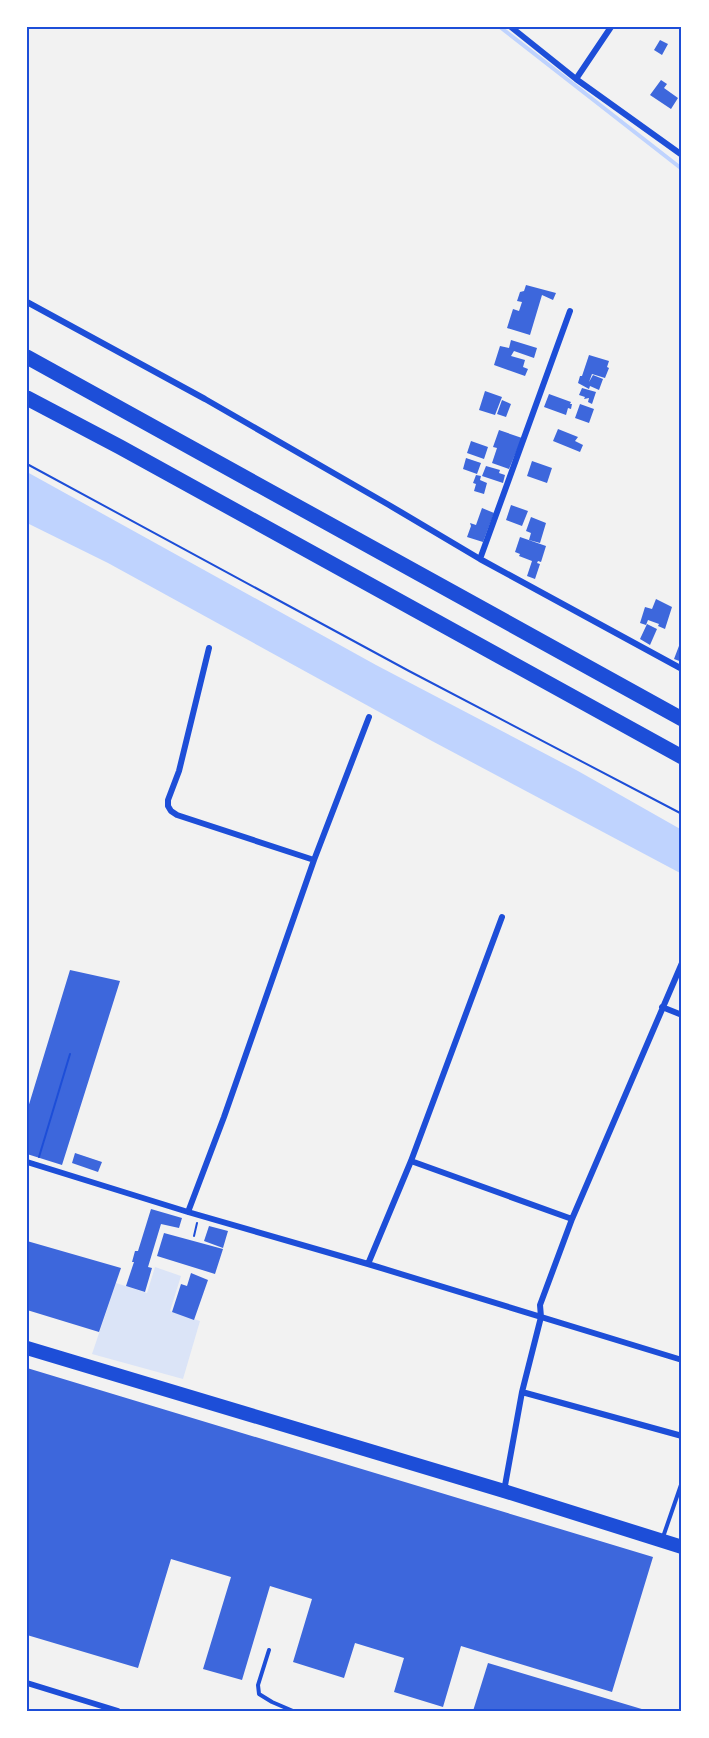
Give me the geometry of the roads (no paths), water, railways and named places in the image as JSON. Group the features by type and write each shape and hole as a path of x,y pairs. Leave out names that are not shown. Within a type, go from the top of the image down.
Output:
{"highway":[{"path":"27,357 682,719"},
{"path":"27,398 682,757"},
{"path":"27,1348 504,1491 682,1547"}],"street":[{"path":"511,27 576,78 682,155"},
{"path":"576,78 611,27"},
{"path":"27,302 206,399 480,560 682,669"},
{"path":"480,560 570,311"},
{"path":"209,648 179,771 168,806 177,815 314,860"},
{"path":"188,1212 224,1117 314,860 369,717"},
{"path":"368,1264 411,1161 502,917"},
{"path":"504,1491 522,1392 541,1317 540,1305 572,1220 682,963"},
{"path":"662,1007 682,1015"},
{"path":"411,1161 572,1220"},
{"path":"27,1162 682,1360"},
{"path":"522,1392 682,1436"},
{"path":"27,1683 118,1711"}],"lane":[{"path":"662,1541 682,1482"},
{"path":"269,1650 258,1685 259,1694 293,1711"}],"water":[{"path":"27,472 376,665 578,771 682,830 682,874 432,741 108,563 27,523"}],"waterway":[{"path":"500,27 682,169"}]}
